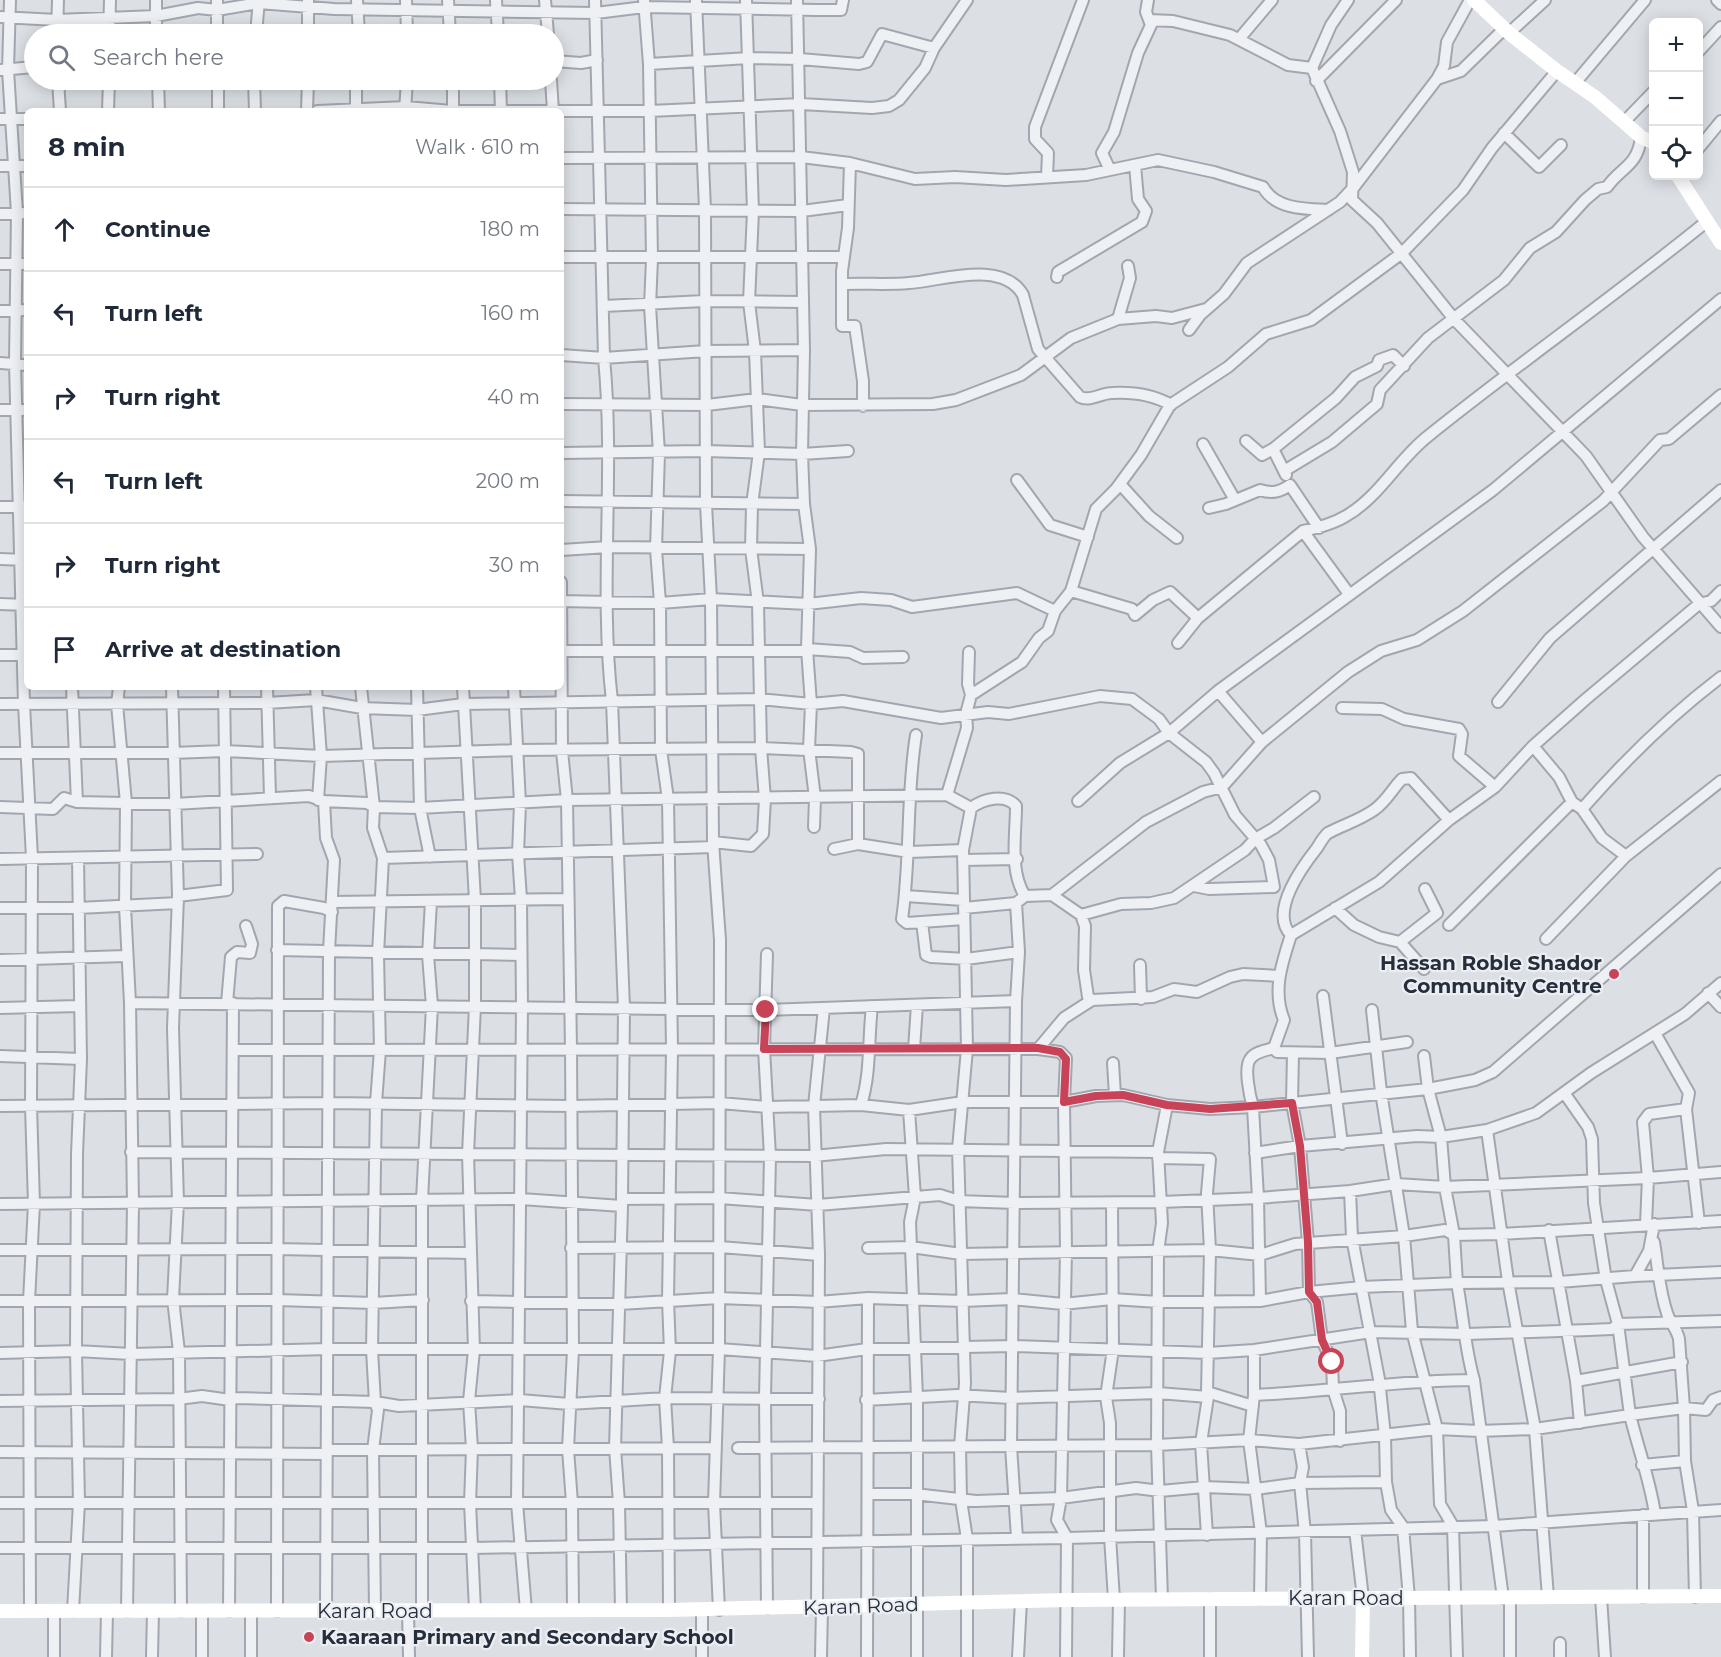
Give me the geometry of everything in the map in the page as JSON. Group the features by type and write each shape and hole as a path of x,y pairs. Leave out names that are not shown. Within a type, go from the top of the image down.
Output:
{"street":[{"path":"0,507 24,507 22,311 15,264 22,213 5,120 5,17 10,0"},
{"path":"57,24 58,0"},
{"path":"109,24 110,0"},
{"path":"156,0 156,24"},
{"path":"595,0 604,358 608,404 609,600 606,651 612,701 612,751 624,1008 622,1250 615,1400 615,1448 620,1503 618,1543 621,1610"},
{"path":"5,17 57,20 156,16 217,5 259,2 545,6 596,13 644,4 798,5 841,10 843,0"},
{"path":"564,110 650,111 801,104 889,106 899,100 913,84 934,48 967,0"},
{"path":"1047,177 1048,153 1035,139 1035,127 1083,0"},
{"path":"1110,170 1102,153 1114,132 1138,53 1150,28 1146,12 1148,0"},
{"path":"1239,39 1272,0"},
{"path":"1348,0 1331,25 1312,68 1340,131 1353,172 1352,200 1377,223 1454,319 1586,456 1654,548 1699,604 1721,627"},
{"path":"1316,81 1396,0"},
{"path":"1190,330 1224,294 1247,263 1328,210 1354,187 1437,79 1444,66 1447,42 1472,0 1509,33 1647,140 1628,169 1614,178 1607,187 1598,189 1585,200 1557,232 1530,248 1504,280 1428,338 1380,390 1377,404 1332,442 1284,471"},
{"path":"1509,33 1545,0"},
{"path":"1575,83 1645,0"},
{"path":"1717,0 1721,4"},
{"path":"257,24 259,2"},
{"path":"308,4 308,24"},
{"path":"358,4 359,24"},
{"path":"448,4 449,24"},
{"path":"644,4 649,64 652,259 650,306 659,453 656,549 660,603 661,750 668,799 666,849 673,1104 668,1247 670,1351 665,1398 668,1448 669,1610"},
{"path":"217,5 217,24"},
{"path":"406,5 407,24"},
{"path":"496,5 497,24"},
{"path":"696,5 705,209 703,257 707,405 706,504 711,599 713,845 720,940 719,1349 714,1503 719,1610"},
{"path":"383,858 666,849 713,845 751,846 762,834 765,799 759,699 761,650 752,549 752,505 759,452 755,351 748,302 753,211 746,5"},
{"path":"798,5 804,350 802,454 804,504 810,549 807,650 811,704 808,749 814,798 814,827"},
{"path":"545,6 547,24"},
{"path":"1149,20 1173,21 1239,39 1288,65 1312,68"},
{"path":"1703,47 1721,27"},
{"path":"1437,79 1461,71 1502,31 1509,33"},
{"path":"649,64 699,63 749,58 800,59 844,64 867,62 882,34 934,48"},
{"path":"564,62 581,63 597,60"},
{"path":"4,70 24,69"},
{"path":"971,696 1022,662 1039,638 1048,631 1055,610 1071,591 1096,509 1120,484 1150,442 1171,405 1228,367 1266,334 1311,320 1402,253 1463,190 1504,133 1557,71"},
{"path":"59,90 60,108"},
{"path":"108,108 109,90"},
{"path":"158,90 159,108"},
{"path":"218,90 218,108"},
{"path":"254,90 255,108"},
{"path":"308,90 308,108"},
{"path":"356,90 356,108"},
{"path":"406,108 407,90"},
{"path":"453,90 453,108"},
{"path":"500,90 501,108"},
{"path":"552,90 553,108"},
{"path":"1624,122 1649,95"},
{"path":"5,120 24,119"},
{"path":"1703,143 1721,121"},
{"path":"1504,133 1539,167 1561,145"},
{"path":"564,158 752,155 801,157 850,163 915,179 955,177 1006,180 1086,175 1158,160 1203,169 1263,187 1269,198 1277,203 1328,210"},
{"path":"850,163 849,228 844,257 842,326 855,326 863,381 863,406"},
{"path":"1057,277 1058,272 1143,222 1146,210 1138,199 1135,165"},
{"path":"0,166 24,166"},
{"path":"1680,180 1721,243"},
{"path":"564,209 802,211 848,205"},
{"path":"0,214 22,213"},
{"path":"1178,643 1198,618 1302,531 1319,528 1346,517 1370,497 1422,441 1506,374 1615,296 1706,222"},
{"path":"564,257 749,259 802,256 844,257"},
{"path":"0,264 24,264"},
{"path":"1118,319 1130,278 1128,266"},
{"path":"843,284 911,283 953,275 1007,279 1018,287 1023,295 1034,342 1082,399 1114,393 1155,397 1171,405"},
{"path":"1078,801 1120,763 1168,733 1218,691 1493,490 1721,299"},
{"path":"604,306 650,306 704,302 802,302"},
{"path":"564,404 707,405 757,399 802,405 933,404 956,400 1021,375 1046,359 1071,338 1118,319 1156,316 1172,318 1209,308"},
{"path":"0,312 22,311"},
{"path":"564,355 604,358 706,351 804,350"},
{"path":"1246,441 1262,455 1273,449 1336,398 1355,377 1377,366 1379,360 1393,355 1404,366"},
{"path":"0,363 21,364"},
{"path":"916,735 910,795 904,921 922,922 964,909 1052,895 1146,822 1203,792 1222,787 1262,742 1348,672 1380,651 1417,640 1548,547 1611,491 1660,440 1669,439 1721,395"},
{"path":"0,410 22,410"},
{"path":"1203,444 1234,500"},
{"path":"1273,449 1291,486 1319,528"},
{"path":"564,453 659,453 706,450 802,454 848,451"},
{"path":"1017,480 1050,525 1088,537"},
{"path":"1120,484 1149,516 1177,538"},
{"path":"1209,508 1260,490 1270,493 1291,486"},
{"path":"1498,702 1550,638 1721,490"},
{"path":"564,501 804,504"},
{"path":"1302,531 1349,594"},
{"path":"564,550 608,547 810,549"},
{"path":"0,559 24,560"},
{"path":"1071,591 1132,609 1135,615 1153,600 1170,592 1198,618"},
{"path":"1260,1301 1258,1198 1253,1107 1248,1086 1249,1059 1274,1048 1284,1020 1279,1008 1279,976 1291,935 1379,882 1449,820 1495,787 1533,746 1699,604 1711,601 1721,591"},
{"path":"564,601 609,600 660,603 711,599 808,604 875,598 912,607 1017,593 1055,610"},
{"path":"0,604 24,605"},
{"path":"564,651 807,650 850,652 863,658 903,657"},
{"path":"947,795 967,728 966,714 971,696 968,684 969,652"},
{"path":"0,655 24,655"},
{"path":"1582,808 1608,778 1695,697 1721,677"},
{"path":"24,690 25,753 32,858 33,1007 31,1106 34,1203 30,1250 30,1611"},
{"path":"72,690 76,802"},
{"path":"119,690 117,704 126,804 125,906 130,1003 133,1203 127,1611"},
{"path":"172,690 172,753 178,899 173,1028 177,1104 178,1202 174,1301 179,1352 178,1503 181,1611"},
{"path":"0,908 125,906 226,890 224,690"},
{"path":"267,690 270,797"},
{"path":"316,690 321,756 321,800 326,838 334,860 329,951 326,1611"},
{"path":"361,690 374,807 373,828 383,858 378,954 377,1005 380,1050 376,1103 372,1350 375,1402 378,1410 373,1450 375,1611"},
{"path":"417,690 420,808 430,857"},
{"path":"463,690 475,900 473,954 475,1006 468,1154 474,1350 469,1401 472,1449 470,1503 475,1611"},
{"path":"514,690 515,750 520,803 518,854 522,1007 519,1105 521,1155 520,1400 517,1503 526,1610"},
{"path":"563,690 562,751 567,800 567,899 572,1049 573,1350 568,1449 572,1503 573,1610"},
{"path":"1218,691 1262,742"},
{"path":"0,704 267,704 316,700 362,708 417,710 463,704 514,705 759,699 811,704 843,701 941,718 988,712 1009,714 1076,699 1120,697 1132,699 1159,719 1168,733 1206,762 1222,787 1235,815 1256,839 1269,860 1274,887 1209,889 1194,886"},
{"path":"1342,708 1382,709 1404,719 1459,729 1462,734 1459,756 1495,787"},
{"path":"1533,746 1559,777 1572,802 1582,808 1602,838 1626,856"},
{"path":"0,753 225,751 321,756 515,750 761,748 808,749 858,754 858,844"},
{"path":"1291,935 1285,929 1284,920 1292,884 1304,863 1327,834 1375,810 1390,796 1402,778 1411,778 1449,820"},
{"path":"1546,939 1626,856 1721,781"},
{"path":"0,807 53,809 64,798 76,802 174,804 309,796 321,800 367,803 374,807 420,808 567,800 947,795 971,808"},
{"path":"1081,915 1122,904 1166,900 1194,886 1314,797"},
{"path":"967,1657 967,1539 961,1500 960,1446 965,1348 958,1149 967,1049 963,855 971,808 982,801 1012,802 1016,806 1014,843 1017,859 1017,884 1021,899 1012,1299 1014,1346 1011,1398 1011,1446 1017,1538"},
{"path":"1449,925 1572,802"},
{"path":"834,849 858,844 909,852 1017,859"},
{"path":"0,859 257,854"},
{"path":"73,1611 79,1503 76,1351 76,1203 81,1059 77,959 78,858"},
{"path":"0,1106 328,1102 428,1103 470,1106 720,1103 767,1107 861,1105 909,1110 963,1101 1064,1102 1115,1095 1167,1105 1210,1109 1253,1107 1381,1092 1428,1089 1475,1080 1493,1072 1721,874"},
{"path":"1400,942 1437,913 1425,889"},
{"path":"1052,895 1081,915 1085,926 1084,970 1088,997 1092,1000"},
{"path":"906,896 964,909"},
{"path":"277,1611 278,906 281,901 324,908 380,901 567,899"},
{"path":"422,1611 422,1200 432,1006 428,955 431,901"},
{"path":"1335,909 1354,925 1379,937 1400,942 1424,969"},
{"path":"922,922 926,955 966,958 1020,951"},
{"path":"229,1611 233,1050 230,1003 231,957 237,952 250,953 252,944 246,926"},
{"path":"277,950 378,954 521,955"},
{"path":"767,954 764,1049 770,1156 765,1398 767,1608"},
{"path":"0,960 126,956"},
{"path":"1140,965 1141,999"},
{"path":"1038,1048 1064,1018 1092,1000 1141,999 1163,995 1173,989 1197,992 1230,977 1244,974 1279,976"},
{"path":"1255,1153 1300,1146 1441,1137 1487,1130 1536,1113 1591,1073 1656,1035 1721,983"},
{"path":"1708,993 1721,1007"},
{"path":"1323,996 1338,1097 1342,1144"},
{"path":"130,1003 766,1010 1017,1001"},
{"path":"914,1049 916,1005"},
{"path":"0,1008 80,1006"},
{"path":"861,1105 869,1080 867,1049 872,1006"},
{"path":"821,1657 817,1542 819,1256 814,1106 824,1008"},
{"path":"1372,1010 1381,1092 1404,1236 1412,1331 1437,1429 1440,1504 1453,1526 1457,1598 1457,1657"},
{"path":"1656,1035 1689,1093 1686,1109 1699,1223"},
{"path":"1274,1048 1277,1052 1330,1053 1407,1042"},
{"path":"233,1050 1038,1048 1064,1054 1066,1059 1064,1398 1061,1498 1057,1520 1067,1538 1066,1657"},
{"path":"1293,1053 1292,1103 1300,1146 1302,1193 1308,1242 1309,1292 1317,1302 1322,1340 1332,1362 1333,1389 1340,1412 1340,1441"},
{"path":"0,1056 81,1059"},
{"path":"1424,1056 1428,1089 1441,1137 1445,1187 1454,1235 1457,1283 1467,1334 1467,1358 1474,1380 1479,1431 1507,1598 1510,1657"},
{"path":"1113,1063 1115,1095"},
{"path":"1565,1094 1588,1127 1593,1152 1592,1180 1606,1280 1618,1324 1630,1415 1642,1465 1651,1484 1655,1514"},
{"path":"1162,1599 1157,1445 1158,1252 1162,1223 1158,1155 1167,1105"},
{"path":"1686,1109 1649,1114 1643,1122 1656,1275 1671,1321 1678,1331 1682,1362 1685,1461 1693,1511 1695,1597"},
{"path":"909,1110 914,1149 915,1197 909,1222 917,1398 915,1494 917,1657"},
{"path":"1487,1130 1497,1183 1508,1281 1535,1429 1548,1597"},
{"path":"131,1152 814,1156 886,1149 958,1149 1158,1155 1210,1159 1207,1395 1201,1443 1207,1534"},
{"path":"0,1204 521,1199 572,1204 622,1203 671,1198 719,1198 818,1205 940,1195 959,1201 1112,1203 1258,1198 1350,1191 1396,1184 1445,1187 1693,1176 1721,1172"},
{"path":"1350,1191 1352,1238 1379,1385 1385,1436 1386,1482 1391,1510 1402,1527 1409,1598 1410,1657"},
{"path":"1112,1203 1113,1349 1106,1397 1110,1423 1108,1445 1110,1536 1118,1657"},
{"path":"868,1248 911,1247 961,1254 1210,1250 1260,1255 1308,1242 1404,1236 1445,1230 1454,1235 1501,1234 1721,1221"},
{"path":"1549,1230 1580,1423"},
{"path":"1635,1276 1653,1239"},
{"path":"571,1248 622,1250 720,1247 819,1256"},
{"path":"0,1250 470,1253"},
{"path":"471,1301 520,1303 572,1301 620,1304 719,1298 818,1302 868,1298 963,1301 1012,1299 1064,1304 1112,1299 1159,1302 1260,1301 1309,1292 1408,1284 1559,1282 1721,1272"},
{"path":"867,1657 865,1541 868,1494 866,1400 868,1298"},
{"path":"0,1301 277,1300 373,1303 423,1300"},
{"path":"0,1353 76,1351 131,1354 328,1349 670,1351 719,1349 817,1356 867,1349 1014,1346 1208,1353 1254,1350 1371,1332 1518,1333 1566,1329 1612,1329 1618,1324 1671,1321 1721,1322"},
{"path":"1254,1350 1254,1400 1249,1440 1261,1533 1260,1599"},
{"path":"1575,1381 1682,1362"},
{"path":"866,1400 963,1396 1106,1397 1158,1393 1254,1400 1425,1380 1474,1380"},
{"path":"0,1401 178,1399 202,1396 230,1400 235,1398 375,1402 399,1406 520,1400 570,1404 665,1398 819,1399"},
{"path":"738,1448 1157,1445 1249,1440 1299,1444 1437,1429 1479,1431 1535,1429 1560,1423 1580,1423 1684,1408 1706,1410 1713,1400 1721,1397"},
{"path":"1299,1444 1303,1467 1300,1483 1305,1533 1308,1657"},
{"path":"0,1452 277,1454 422,1449 716,1448"},
{"path":"1642,1465 1685,1461"},
{"path":"868,1494 915,1494 961,1500 1061,1498 1136,1488 1160,1491 1204,1487 1256,1489 1300,1483 1386,1482"},
{"path":"0,1503 817,1503"},
{"path":"0,1548 229,1550 471,1548 618,1543 717,1544 1305,1533 1402,1527 1494,1526 1721,1510"},
{"path":"1643,1515 1643,1597"},
{"path":"1355,1530 1363,1598 1362,1657"},
{"name":"Karan Road","path":"0,1611 719,1610 1067,1600 1721,1596"},
{"path":"1601,1597 1605,1657"},
{"path":"1210,1599 1210,1657"},
{"path":"1018,1657 1021,1601"},
{"path":"702,1610 702,1657"},
{"path":"54,1611 54,1657"},
{"path":"106,1611 106,1657"},
{"path":"152,1657 153,1611"},
{"path":"202,1611 202,1657"},
{"path":"251,1611 251,1657"},
{"path":"408,1611 409,1657"},
{"path":"1560,1643 1560,1657"}],"place":[{"name":"Hassan Roble Shador Community Centre","path":"1614,974"},
{"name":"Kaaraan Primary and Secondary School","path":"309,1637"}],"route":[{"path":"766,1010 764,1049 1038,1048 1064,1054 1066,1059 1064,1102 1096,1096 1123,1095 1167,1105 1210,1109 1292,1103 1300,1146 1302,1193 1308,1242 1309,1292 1317,1302 1322,1340 1332,1362"}]}
